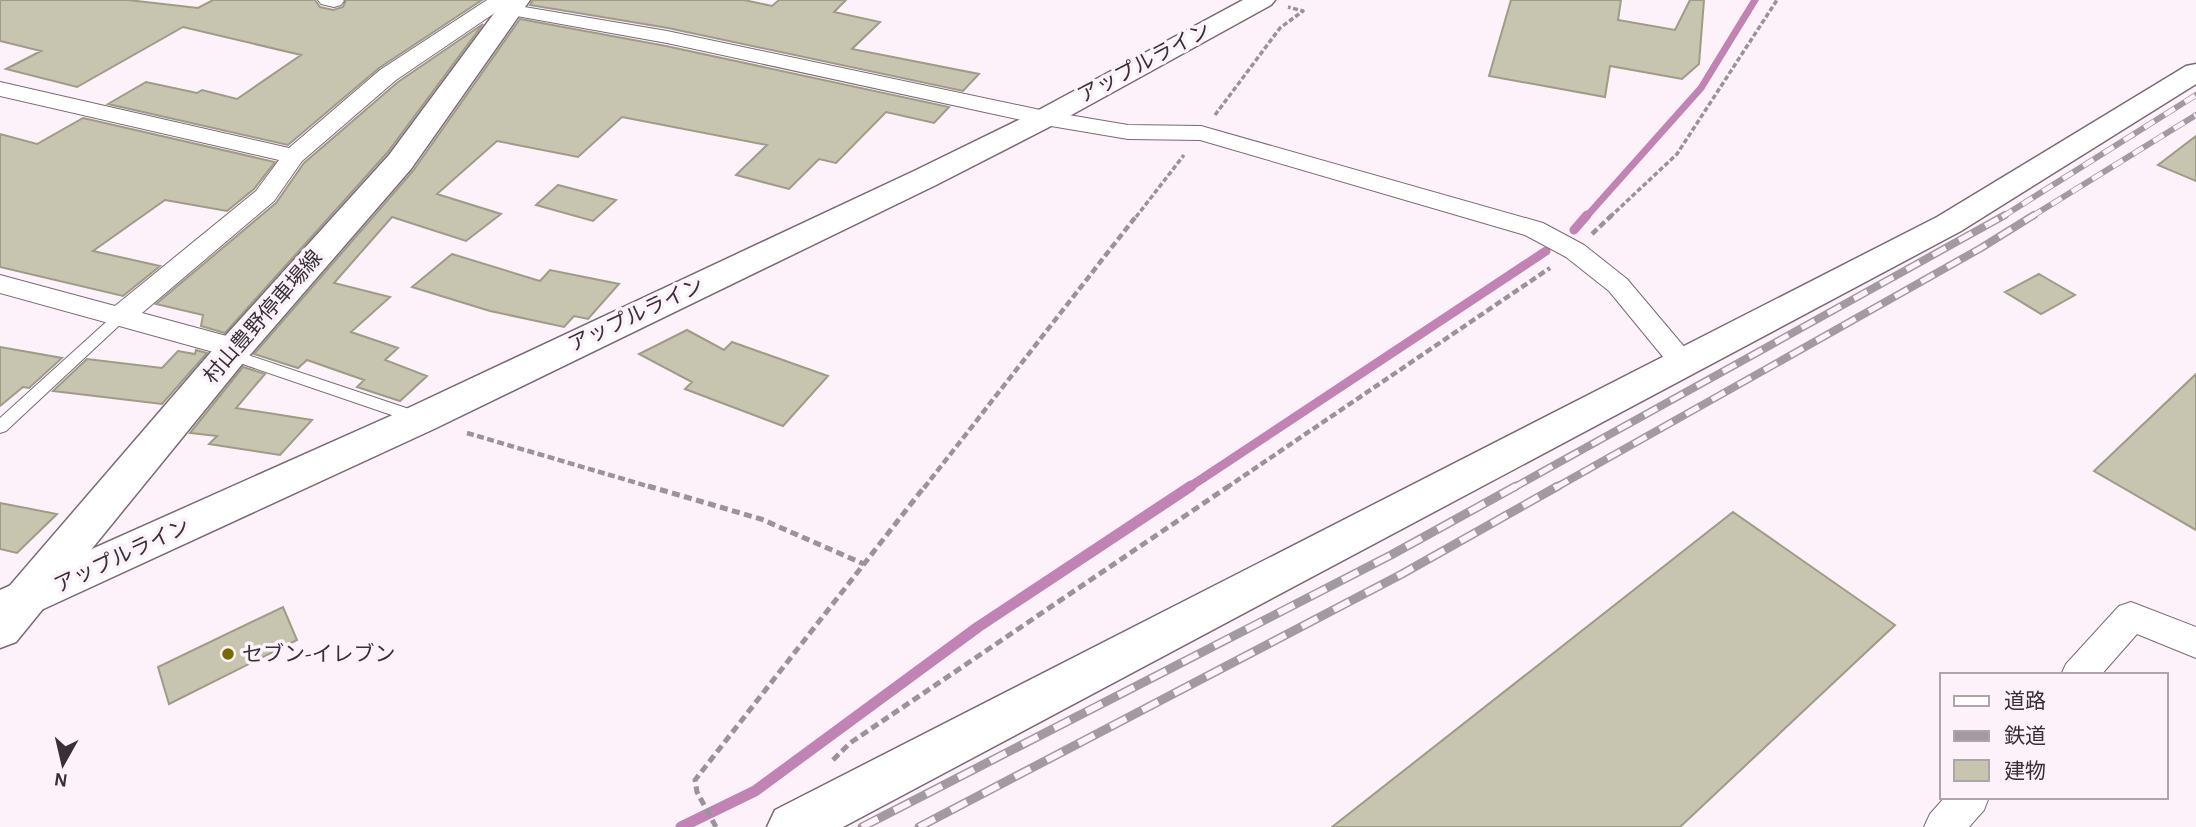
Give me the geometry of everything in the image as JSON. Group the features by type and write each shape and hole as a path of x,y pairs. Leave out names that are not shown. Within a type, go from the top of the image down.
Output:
{"main road":[{"name":"アップルライン","path":"7,614 420,419 1045,117 1269,2"},
{"name":"村山豊野停車場線","path":"7,614 232,351 400,162 509,3"},
{"path":"793,827 1949,224 2196,72"}],"street":[{"path":"120,317 265,195 294,156 388,75 509,3 1045,117 1128,132 1201,133 1534,229 1574,251 1618,285 1683,362"},
{"path":"0,89 294,156"},
{"path":"0,284 232,351"},
{"path":"2081,673 2132,616 2196,643"},
{"path":"1944,827 1968,799"}],"lane":[{"path":"0,427 120,317"},
{"path":"232,351 420,419"}],"path":[{"path":"831,762 850,743 1574,251 1677,154 1777,0"},
{"path":"716,827 696,792 695,780 1201,133 1280,28 1303,10 1269,2"},
{"path":"420,419 761,519 864,564"}],"building":[{"path":"0,0 128,0 198,8 213,0 315,0 320,7 333,10 343,7 346,0 482,0 379,68 288,145 108,104 146,82 197,93 202,90 237,99 301,55 183,27 77,87 6,69 41,51 0,41"},
{"path":"533,0 744,0 772,6 779,0 846,0 834,12 880,22 852,49 979,74 963,91 668,28 530,5"},
{"path":"1511,0 1621,0 1618,20 1675,30 1690,0 1704,0 1699,64 1682,79 1610,66 1605,97 1489,76"},
{"path":"520,19 666,46 949,107 934,123 886,112 836,163 819,159 789,189 736,175 767,145 622,117 578,157 497,141 437,194 501,214 466,241 392,217 334,283 390,297 351,332 398,348 385,360 427,376 400,401 357,387 364,380 307,360 298,368 254,354 413,171"},
{"path":"483,24 387,153 225,333 201,326 203,315 156,304 276,203 304,163 398,82"},
{"path":"83,118 275,162 254,189 227,211 165,200 93,251 160,266 123,296 0,267 0,134 37,144"},
{"path":"2196,136 2196,181 2158,165"},
{"path":"558,185 616,200 593,221 536,205"},
{"path":"452,254 540,281 550,270 619,284 588,319 574,316 564,327 490,311 412,287"},
{"path":"2039,274 2075,295 2041,314 2005,292"},
{"path":"687,330 724,350 732,342 828,376 783,426 685,389 692,382 639,354"},
{"path":"0,347 62,358 29,388 23,387 0,406"},
{"path":"196,350 207,353 162,404 53,391 87,359 162,368 178,351 195,354"},
{"path":"243,367 265,374 236,408 312,420 280,455 209,444 217,436 190,433"},
{"path":"2196,374 2196,530 2094,471"},
{"path":"0,503 57,514 17,553 0,549"},
{"path":"1733,512 1895,625 1680,827 1332,827"},
{"name":"セブン-イレブン","path":"283,607 297,640 169,704 158,667"}],"waterway":[{"path":"1586,217 1701,88 1755,0"},
{"path":"1574,230 1587,215"},
{"path":"1188,488 1546,251"},
{"path":"681,827 755,791 978,627 1191,486"}],"railway":[{"path":"2002,217 2196,95"},
{"path":"2031,217 2196,115"},
{"path":"1513,488 2005,215"},
{"path":"1555,488 1981,248 2034,215"},
{"path":"862,827 1391,555 1516,486"},
{"path":"919,827 1402,574 1558,486"}],"place":[{"name":"セブン-イレブン","path":"228,654"}]}
